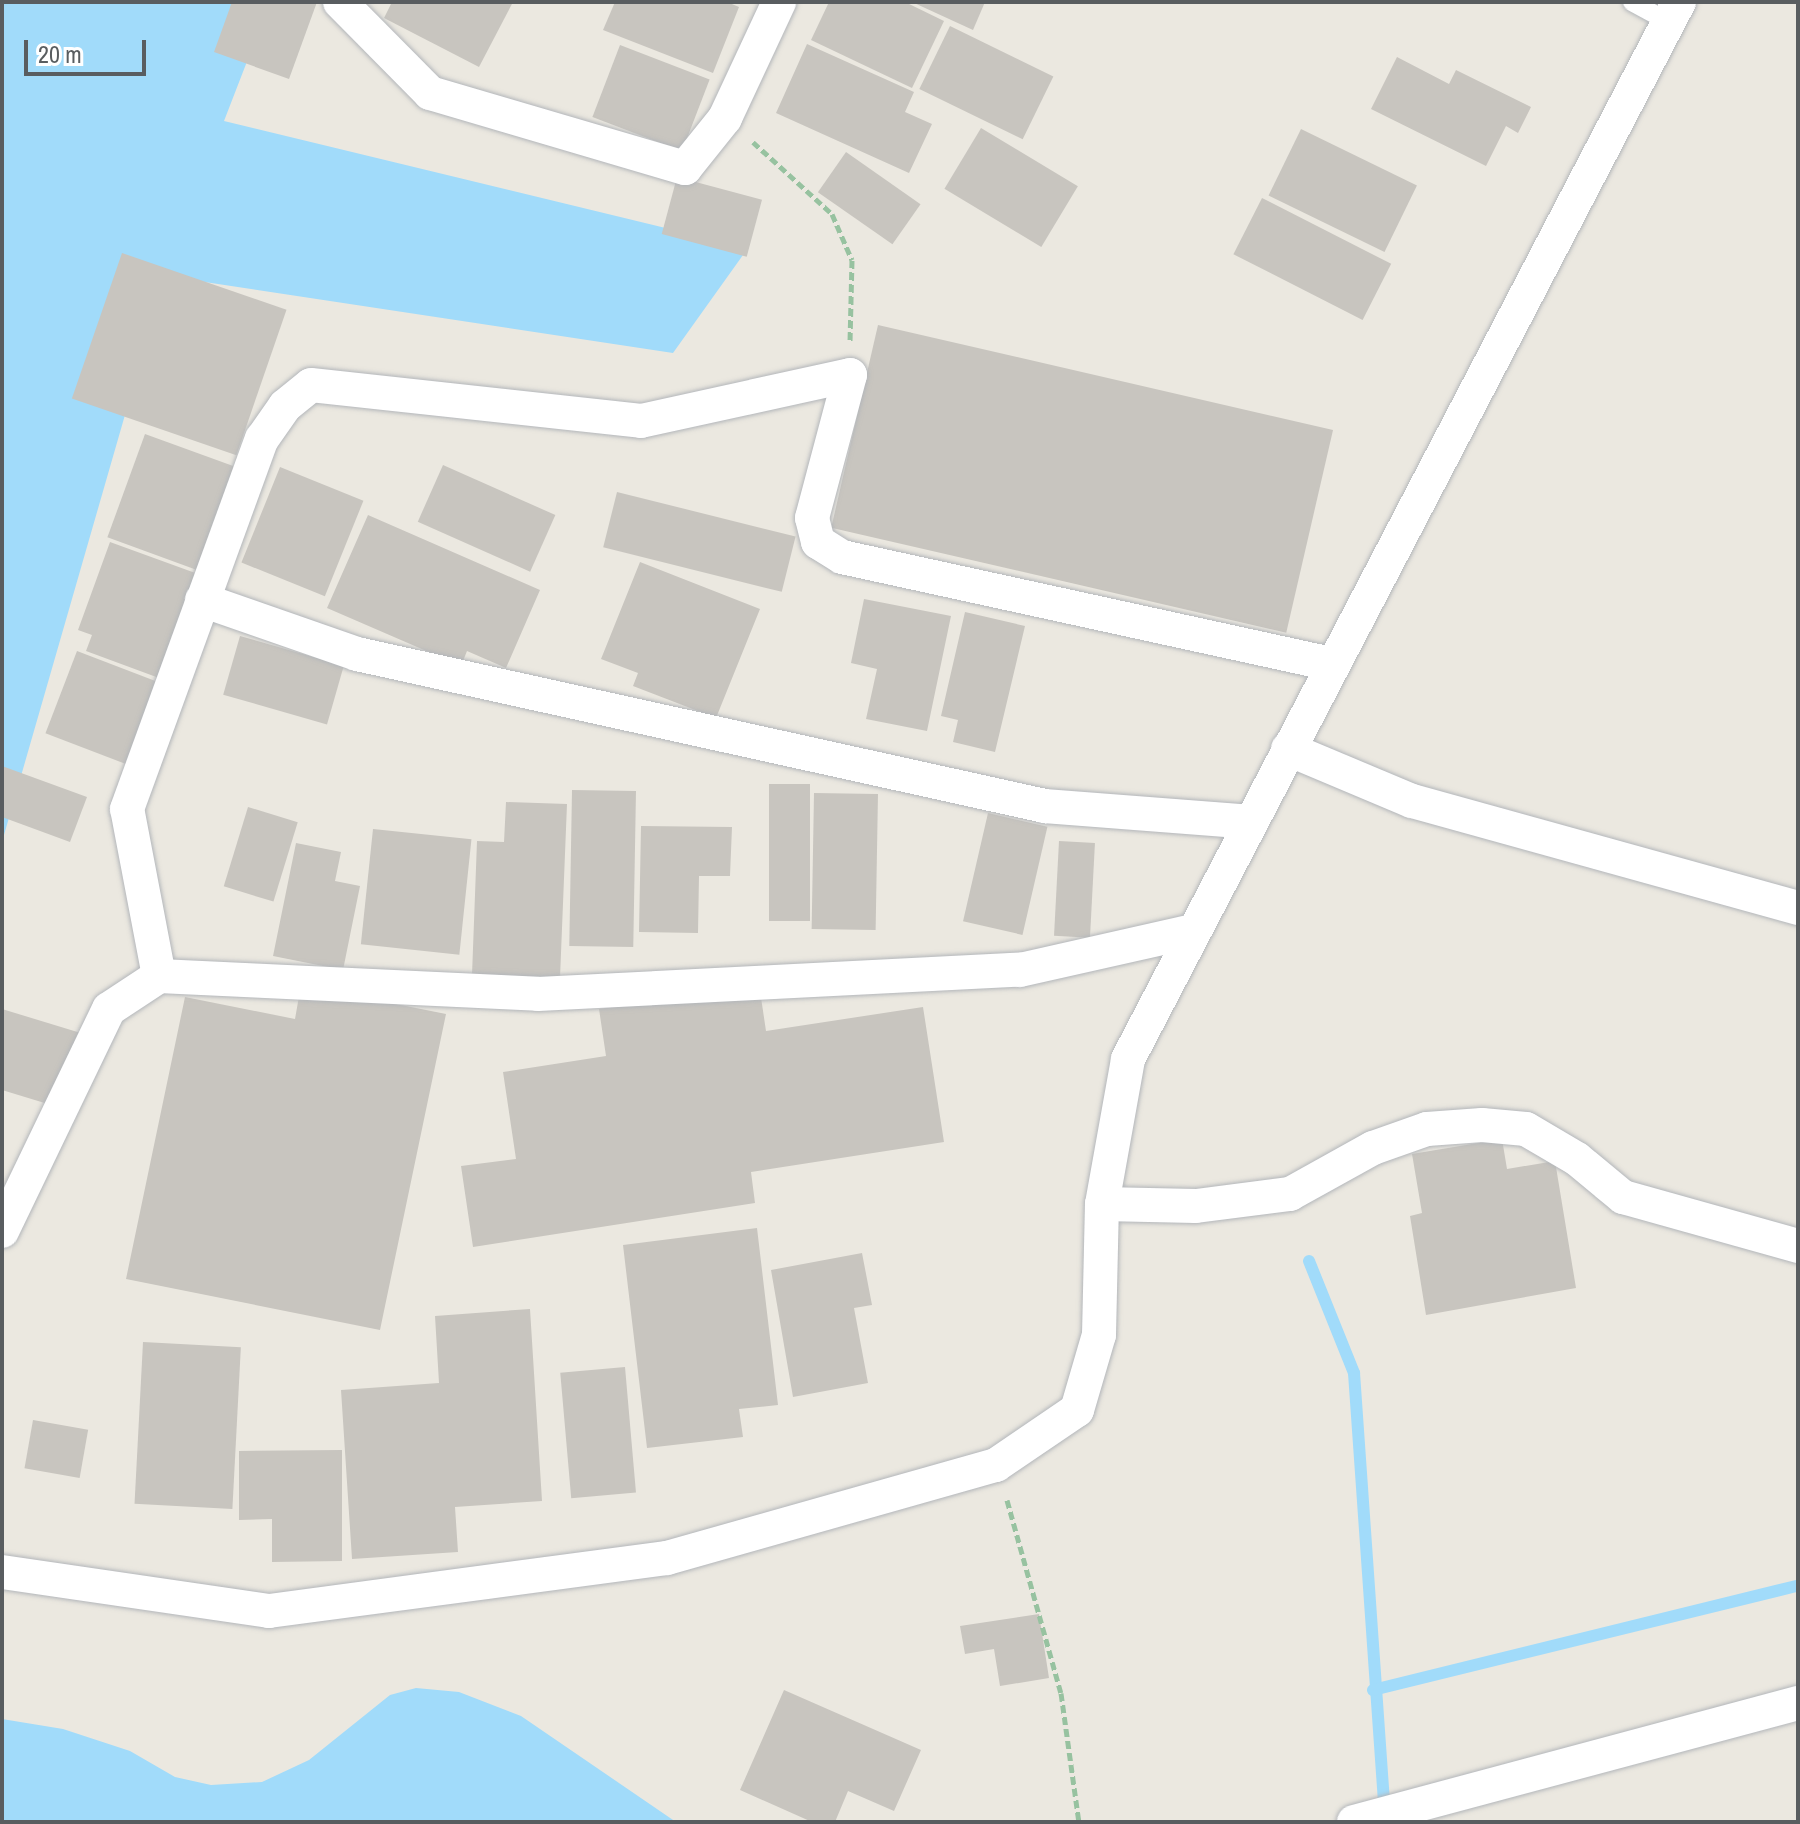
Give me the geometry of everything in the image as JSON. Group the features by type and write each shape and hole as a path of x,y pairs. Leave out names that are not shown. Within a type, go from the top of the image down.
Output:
{"street":[{"path":"340,2 430,93 659,163 685,168 725,118 779,2"},
{"path":"2,1572 269,1611 667,1558 996,1465 1077,1410 1099,1335 1102,1204 1128,1059 1331,664 1674,12"},
{"path":"159,976 127,809 262,439 285,406 311,385 641,421 850,375 812,518 818,542 842,557 1331,664"},
{"path":"202,600 357,654 1045,806 1251,822"},
{"path":"1288,749 1412,801 1798,908"},
{"path":"2,1231 109,1009 159,976 538,994 1020,970 1193,931"},
{"path":"1102,1204 1196,1206 1290,1194 1373,1148 1427,1129 1482,1125 1526,1129 1577,1159 1623,1197 1798,1246"},
{"path":"1354,1822 1798,1703"}],"lane":[{"path":"1632,2 1674,12"}],"path":[{"path":"725,118 832,214 852,260 850,375"},
{"path":"996,1465 1061,1693 1079,1822"}],"water":[{"path":"2,2 270,2 224,121 748,248 673,353 165,276 2,842"},
{"path":"416,1688 459,1692 521,1716 676,1822 2,1822 2,1719 63,1729 130,1751 175,1777 211,1785 262,1782 309,1760 390,1695"}],"building":[{"path":"232,2 317,2 289,79 214,52"},
{"path":"392,2 513,2 479,67 384,18"},
{"path":"615,2 727,2 739,7 713,73 603,30"},
{"path":"829,2 905,2 944,21 912,88 811,40"},
{"path":"912,2 985,2 973,30"},
{"path":"950,26 1053,76 1023,139 919,89"},
{"path":"807,44 914,92 905,112 932,124 909,173 776,113"},
{"path":"620,45 710,79 682,151 592,117"},
{"path":"1397,57 1449,84 1456,70 1531,107 1518,133 1506,126 1486,166 1371,109"},
{"path":"981,128 1078,186 1041,247 944,189"},
{"path":"1301,129 1417,186 1385,252 1269,196"},
{"path":"846,152 921,204 892,244 818,192"},
{"path":"677,177 762,200 747,257 662,234"},
{"path":"1262,198 1391,264 1363,320 1233,254"},
{"path":"122,253 287,310 236,455 72,399"},
{"path":"878,325 1333,430 1286,633 831,528"},
{"path":"145,434 235,467 198,570 107,537"},
{"path":"443,465 555,515 530,572 418,522"},
{"path":"280,467 363,501 325,596 241,562"},
{"path":"617,492 796,537 782,592 603,547"},
{"path":"368,515 540,590 506,668 467,651 461,666 327,608"},
{"path":"110,542 198,574 159,678 86,651 92,635 78,630"},
{"path":"640,562 760,609 716,718 633,686 638,673 601,659"},
{"path":"864,599 951,616 927,731 866,719 877,669 851,663"},
{"path":"965,612 1025,626 995,752 953,742 958,720 941,716"},
{"path":"240,636 344,666 327,724 223,695"},
{"path":"77,651 164,684 132,766 45,733"},
{"path":"2,766 87,797 70,842 2,817"},
{"path":"769,784 810,784 810,921 769,921"},
{"path":"572,790 636,791 633,947 569,946"},
{"path":"814,793 878,794 876,930 812,929"},
{"path":"506,802 567,804 560,978 472,975 477,841 504,842"},
{"path":"248,807 298,822 273,902 224,886"},
{"path":"988,813 1047,827 1022,935 963,921"},
{"path":"641,826 732,827 730,876 699,876 698,933 639,932"},
{"path":"373,829 471,839 459,955 361,944"},
{"path":"1059,841 1095,843 1090,938 1054,936"},
{"path":"296,843 341,852 335,881 360,886 343,970 273,956"},
{"path":"759,984 766,1031 923,1007 944,1142 751,1172 755,1203 473,1247 461,1166 516,1159 503,1072 606,1056 599,1009"},
{"path":"301,985 446,1014 380,1330 126,1279 185,997 295,1019"},
{"path":"2,1009 84,1034 61,1108 2,1090"},
{"path":"1502,1139 1507,1169 1555,1161 1576,1288 1426,1315 1410,1216 1422,1213 1412,1154"},
{"path":"757,1228 778,1405 739,1409 743,1437 647,1448 623,1245"},
{"path":"862,1253 872,1305 854,1308 868,1383 793,1397 771,1270"},
{"path":"530,1309 542,1501 455,1507 458,1552 352,1559 341,1390 439,1383 435,1316"},
{"path":"143,1342 241,1347 232,1509 135,1504"},
{"path":"625,1367 636,1493 571,1498 560,1373"},
{"path":"33,1420 88,1430 80,1478 24,1468"},
{"path":"342,1450 342,1561 272,1562 272,1519 239,1520 239,1451"},
{"path":"1039,1614 1049,1678 1000,1686 994,1649 965,1654 960,1626"},
{"path":"784,1690 921,1750 894,1811 848,1791 835,1822 812,1822 740,1790"}],"waterway":[{"path":"1309,1261 1354,1373 1385,1812"},
{"path":"1373,1690 1798,1586"}]}
